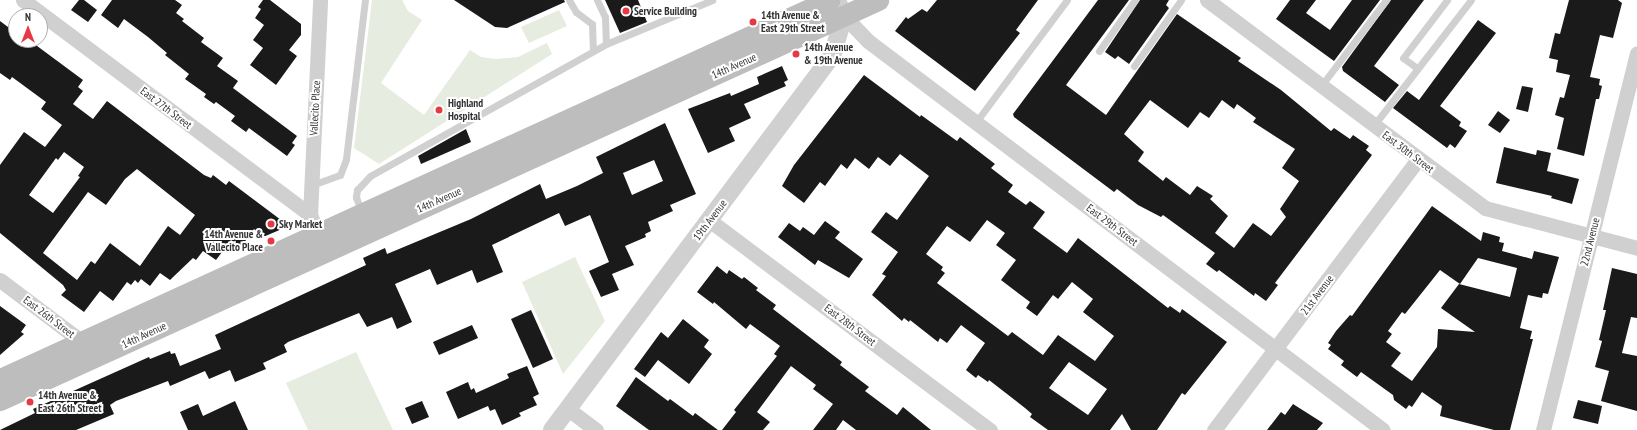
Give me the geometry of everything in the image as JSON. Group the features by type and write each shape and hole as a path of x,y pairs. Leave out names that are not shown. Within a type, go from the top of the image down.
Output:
{"main road":[{"name":"14th Avenue","path":"0,379 829,0"},
{"name":"14th Avenue","path":"0,400 93,358 318,233 841,8 878,0"}],"street":[{"name":"East 27th Street","path":"23,0 318,233"},
{"name":"Vallecito Place","path":"318,233 312,184 320,0"},
{"name":"East 30th Street","path":"1207,0 1484,208 1637,248"},
{"name":"East 29th Street","path":"841,8 868,41 1383,430"},
{"name":"19th Avenue","path":"552,430 832,56 841,8"},
{"name":"22nd Avenue","path":"1543,430 1637,54"},
{"name":"21st Avenue","path":"1214,430 1418,159"},
{"name":"East 28th Street","path":"709,220 990,430"},
{"name":"East 26th Street","path":"0,280 81,341 93,358"},
{"path":"568,409 596,430"}],"lane":[{"path":"312,184 340,175 346,159 365,0"},
{"path":"570,0 576,12 592,24 593,51"},
{"path":"597,0 604,17 606,44"},
{"path":"362,213 356,197 357,190 370,176 606,44 712,0"},
{"path":"976,122 1067,0"},
{"path":"1099,51 1135,0"},
{"path":"1134,66 1181,0"},
{"path":"1321,86 1386,0"},
{"path":"1417,68 1403,58 1447,0"},
{"path":"1374,125 1471,0"}],"shaded area":[{"path":"372,0 402,0 408,11 422,20 381,83 424,115 470,50 481,57 496,59 518,57 547,43 552,54 379,164 354,148"},
{"path":"559,10 567,26 529,43 521,27"},
{"path":"575,257 605,321 563,374 522,282"},
{"path":"356,352 393,430 308,430 286,383"}],"building":[{"path":"79,0 84,0 97,10 88,22 71,10"},
{"path":"112,0 175,0 182,5 176,13 184,19 182,21 204,38 201,42 223,58 217,66 238,81 233,88 297,136 292,143 295,145 287,156 249,128 246,132 231,121 235,116 216,102 214,104 204,97 206,94 185,79 189,74 165,55 167,53 148,37 124,19 118,28 101,15"},
{"path":"263,0 270,0 301,24 301,35 289,50 297,56 276,85 250,65 263,48 253,40 264,25 255,18 261,9 258,7"},
{"path":"454,0 564,0 565,2 507,28 495,27"},
{"name":"Service Building","path":"605,0 638,0 647,22 620,33"},
{"path":"937,0 1038,0 1016,30 1020,33 975,91 895,31 906,17 908,19 922,9 927,12"},
{"path":"1098,0 1129,0 1066,85 1106,115 1177,14 1241,58 1238,61 1281,90 1331,131 1334,128 1350,139 1353,135 1369,146 1366,150 1372,155 1275,283 1278,285 1266,301 1255,293 1254,296 1219,270 1217,272 1206,264 1215,253 1163,215 1161,217 1138,205 1117,189 1114,192 1014,117 1013,114","holes":["1150,100 1188,128 1200,112 1209,118 1222,100 1234,109 1237,104 1256,118 1253,122 1295,149 1282,168 1299,181 1280,209 1286,217 1271,236 1253,223 1234,248 1215,233 1228,216 1210,199 1213,196 1197,186 1190,195 1166,177 1163,181 1138,161 1144,152 1124,134"]},
{"path":"1140,0 1169,0 1166,5 1169,8 1129,64 1118,56 1115,59 1105,52"},
{"path":"1290,0 1316,0 1306,13 1330,30 1352,0 1380,0 1334,61 1276,19"},
{"path":"1391,0 1424,0 1374,66 1399,85 1385,102 1343,71 1342,67"},
{"path":"1569,0 1618,0 1622,3 1613,38 1600,35 1590,77 1600,79 1599,85 1602,86 1599,99 1596,99 1584,156 1557,149 1564,118 1555,115 1560,97 1564,98 1570,75 1556,72 1558,60 1549,58 1555,33 1560,34"},
{"path":"1478,20 1496,33 1440,106 1461,122 1459,126 1467,131 1455,148 1450,144 1447,148 1393,108 1407,91 1419,100"},
{"path":"0,21 8,27 8,48 40,48 83,80 78,87 83,91 73,104 93,119 107,101 204,175 211,178 213,175 226,185 229,181 289,226 263,237 254,229 241,247 231,240 216,260 203,251 196,260 193,258 170,280 160,273 150,286 141,279 138,283 135,280 131,285 127,282 113,301 100,291 84,312 61,295 66,290 63,285 0,233 0,165 24,132 45,147 62,125 41,109 46,102 12,77 10,80 0,73","holes":["64,152 84,167 78,176 80,177 53,213 29,195 56,158 58,160","137,169 195,215 180,235 168,226 140,266 110,243 95,264 91,261 77,280 43,253 88,192 106,205 125,179"]},
{"path":"782,66 788,80 784,82 786,86 744,104 751,118 729,128 735,141 708,153 688,109 730,93 731,96 759,84 757,77"},
{"path":"864,75 920,117 921,115 957,141 960,137 995,164 991,168 1013,185 1008,192 1026,205 1030,201 1045,212 1033,228 1067,253 1078,238 1168,308 1170,306 1180,313 1182,309 1227,342 1185,395 1182,393 1157,430 1131,430 1122,414 1110,430 1048,430 1030,417 1032,414 1025,408 989,380 988,382 978,375 976,378 966,370 985,343 961,325 947,343 940,338 938,342 910,320 909,322 904,318 902,321 872,295 886,276 882,274 898,252 871,232 886,212 897,220 929,176 900,154 890,166 878,157 869,169 855,158 847,169 841,164 825,186 820,182 804,203 782,186 794,165","holes":["987,220 1005,233 996,245 1016,260 1001,280 1030,302 1026,308 1037,316 1053,295 1058,299 1072,282 1093,299 1083,312 1114,336 1095,361 1058,335 1043,355 1012,332 1008,336 937,283 945,273 941,270 943,267 926,254 947,226 970,242","1069,362 1107,389 1088,415 1049,388"]},
{"path":"1522,86 1533,88 1528,112 1516,109"},
{"path":"1498,111 1510,120 1500,133 1488,125"},
{"path":"665,123 696,194 670,205 673,211 648,222 651,231 645,234 646,237 625,246 634,265 612,274 619,290 601,297 589,271 609,262 590,215 565,226 559,213 492,245 503,272 477,283 472,270 437,285 430,269 395,284 412,322 397,329 392,317 367,327 359,313 288,342 284,345 287,352 263,363 266,369 235,382 230,370 209,379 205,371 170,386 168,381 116,401 110,405 114,414 76,430 0,430 35,413 33,409 149,357 150,359 170,351 171,354 175,353 180,366 221,349 215,335 366,265 363,258 385,248 387,254 471,219 540,184 546,199 577,186 603,173 596,157","holes":["654,160 663,181 632,195 623,173"]},
{"path":"466,129 471,142 421,164 418,156"},
{"path":"1504,147 1536,155 1537,150 1551,153 1547,171 1579,179 1572,204 1551,198 1552,196 1496,183"},
{"path":"1432,206 1481,241 1483,232 1500,237 1499,242 1504,243 1502,251 1532,259 1534,251 1559,257 1548,294 1543,293 1542,298 1528,295 1520,328 1532,331 1530,339 1533,339 1510,430 1494,430 1440,416 1442,406 1422,392 1412,407 1409,405 1406,409 1394,400 1393,395 1361,372 1357,377 1341,365 1344,361 1328,349 1331,345 1328,343 1336,331 1350,315 1352,316","holes":["1478,258 1517,268 1510,297 1459,284 1441,308 1475,332 1438,329 1437,347 1412,381 1391,366 1401,353 1386,342 1392,334 1388,331 1402,312 1405,314 1440,270 1460,284"]},
{"path":"825,221 840,232 835,238 863,259 849,278 818,260 815,265 778,237 789,223 800,231 803,227 814,235"},
{"path":"717,266 727,274 729,270 742,279 744,277 758,288 756,290 776,305 773,309 842,362 840,365 869,387 865,391 897,415 903,407 931,430 856,430 843,420 836,430 813,430 833,404 813,389 816,385 791,366 757,412 770,422 763,430 722,430 736,412 734,410 777,356 774,354 780,346 750,324 746,329 714,302 713,304 697,292"},
{"path":"1612,268 1637,274 1637,318 1631,317 1622,353 1637,356 1637,411 1601,401 1609,371 1595,367 1602,341 1599,340 1606,310 1603,310"},
{"path":"0,306 26,325 21,332 24,334 0,355"},
{"path":"531,310 553,359 533,368 511,319"},
{"path":"683,319 709,340 704,347 712,354 689,384 658,360 645,377 634,369 661,332 668,338"},
{"path":"472,325 478,338 439,355 433,342"},
{"path":"527,366 539,394 533,397 537,405 519,413 521,416 502,425 495,409 490,411 488,406 458,419 446,392 468,382 471,390 474,388 476,393 509,378 507,374"},
{"path":"636,377 668,401 670,399 693,416 695,413 718,430 649,430 616,406"},
{"path":"1578,400 1602,406 1598,424 1573,418"},
{"path":"235,401 248,430 188,430 180,412 198,404 203,416"},
{"path":"422,401 429,417 412,424 405,408"},
{"path":"1293,404 1323,423 1317,430 1267,430 1281,412 1285,415"}],"place":[{"name":"Service Building","path":"626,11"},
{"name":"14th Avenue & East 29th Street","path":"753,22"},
{"name":"14th Avenue & 19th Avenue","path":"796,54"},
{"name":"Highland Hospital","path":"439,110"},
{"name":"Sky Market","path":"271,224"},
{"name":"14th Avenue & Vallecito Place","path":"271,241"},
{"name":"14th Avenue & East 26th Street","path":"30,402"}]}
